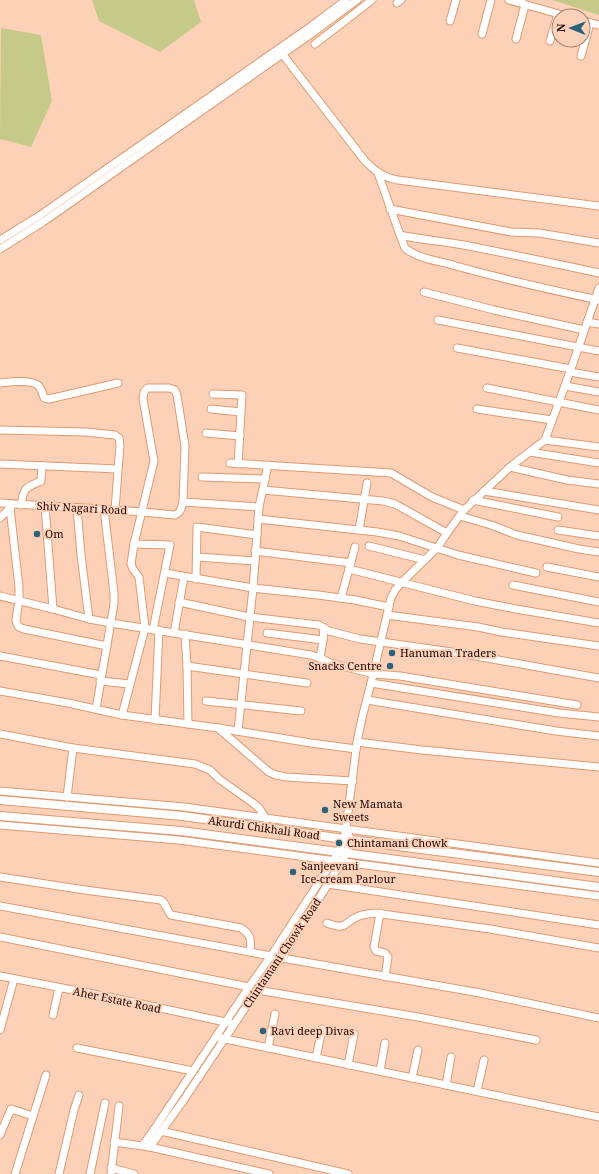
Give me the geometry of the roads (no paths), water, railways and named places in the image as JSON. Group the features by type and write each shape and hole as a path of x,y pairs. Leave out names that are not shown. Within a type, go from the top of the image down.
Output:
{"main road":[{"name":"Akurdi Chikhali Road","path":"0,800 183,816 347,840 599,872"},
{"name":"Akurdi Chikhali Road","path":"0,816 181,831 599,887"}],"street":[{"path":"0,248 49,218 280,52 346,0"},
{"path":"0,240 40,216 357,0"},
{"path":"315,44 372,0"},
{"path":"450,21 456,0"},
{"path":"482,34 491,0"},
{"path":"508,0 551,12"},
{"path":"516,39 523,3"},
{"path":"581,56 582,48"},
{"path":"280,52 366,161 378,173 398,180 599,206"},
{"path":"378,173 405,248 420,256 550,290 597,300"},
{"path":"390,209 511,232 539,233 599,242"},
{"path":"400,235 462,245 599,273"},
{"path":"599,288 597,300 584,330 571,371 545,440 599,447"},
{"path":"424,292 494,310 584,330"},
{"path":"438,320 599,350"},
{"path":"587,322 599,324"},
{"path":"456,348 599,378"},
{"path":"0,383 34,383 39,386 44,398 49,399 118,383"},
{"path":"565,386 599,392"},
{"path":"122,715 145,628 139,576 132,569 131,564 134,544 143,512 154,461 143,399 143,394 146,389 169,388 175,390 177,395 185,446 183,502 259,507"},
{"path":"487,388 599,410"},
{"path":"213,394 242,395 238,464"},
{"path":"211,409 241,412"},
{"path":"477,409 552,420"},
{"path":"0,430 86,432 115,435 119,438 120,445 115,510"},
{"path":"206,433 240,436"},
{"name":"Chintamani Chowk Road","path":"146,1146 161,1131 183,1101 280,958 342,862 342,853 347,840 346,828 362,718 374,674 389,607 395,590 401,582 438,548 462,513 474,500 510,467 545,440"},
{"path":"530,452 599,463"},
{"path":"230,463 390,473 462,513 517,535 599,552"},
{"path":"0,464 118,469"},
{"path":"238,731 253,588 259,507 268,465"},
{"path":"0,518 15,506 27,488 41,481 42,466"},
{"path":"510,467 567,480 599,484"},
{"path":"202,476 265,479"},
{"path":"358,530 367,483"},
{"path":"263,490 383,501 395,504 447,533"},
{"path":"484,491 599,510"},
{"path":"474,500 558,517"},
{"name":"Shiv Nagari Road","path":"0,503 15,506 104,509 175,515 181,511 183,502"},
{"path":"15,506 19,588 16,620 17,624 19,627 24,629 107,646"},
{"path":"45,506 53,609"},
{"path":"77,508 89,619"},
{"path":"96,709 114,604 104,509"},
{"path":"258,519 399,536 469,558 536,573"},
{"path":"196,579 197,527 257,535"},
{"path":"558,530 599,536"},
{"path":"134,544 170,545 156,630 156,720"},
{"path":"368,546 425,560"},
{"path":"342,598 355,547"},
{"path":"255,551 350,566 401,582 482,602 599,623"},
{"path":"197,557 255,561"},
{"path":"547,567 599,577"},
{"path":"165,573 253,588 342,598 389,607"},
{"path":"174,633 184,577"},
{"path":"513,586 599,602"},
{"path":"0,596 89,619 311,655 330,663 374,674 400,676 577,705"},
{"path":"179,602 249,617 306,623 320,626 344,636 360,639 459,653 599,678"},
{"path":"387,615 599,646"},
{"path":"320,658 324,628"},
{"path":"185,634 188,724"},
{"path":"268,634 322,640"},
{"path":"0,656 130,684"},
{"path":"187,666 307,683"},
{"path":"371,683 567,714 599,717"},
{"path":"0,691 122,715 218,728 311,743 422,750 599,767"},
{"path":"367,700 556,731 599,736"},
{"path":"206,701 301,711"},
{"path":"567,714 568,703"},
{"path":"218,728 269,772 276,775 286,777 353,781"},
{"path":"0,734 73,748 203,766 210,770 219,779 253,802 266,818"},
{"path":"67,797 73,748"},
{"path":"0,791 184,807 599,863"},
{"path":"0,825 179,840 599,896"},
{"name":"Chintamani Chowk Road","path":"146,1146 216,1037 333,861 342,853"},
{"path":"0,877 161,900 164,902 168,912 171,915 241,928 249,936 251,941 250,952"},
{"path":"328,884 599,925"},
{"path":"0,906 280,958 480,993 599,1018"},
{"path":"380,913 374,948 376,951 385,953 388,958 385,977"},
{"path":"327,923 336,926 344,926 359,916 380,913 490,928 599,948"},
{"path":"0,937 249,987"},
{"name":"Aher Estate Road","path":"0,976 234,1024"},
{"path":"0,1030 14,979"},
{"path":"53,1015 59,988"},
{"path":"257,990 418,1017 536,1040"},
{"path":"268,1048 275,1014"},
{"path":"316,1058 322,1029"},
{"path":"348,1065 354,1034"},
{"path":"216,1037 599,1117"},
{"path":"380,1071 385,1043"},
{"path":"77,1048 194,1071"},
{"path":"412,1078 418,1050"},
{"path":"446,1084 451,1057"},
{"path":"477,1091 484,1060"},
{"path":"15,1174 46,1075"},
{"path":"59,1174 70,1125 79,1095"},
{"path":"90,1174 106,1103"},
{"path":"119,1106 111,1171 134,1174"},
{"path":"0,1135 2,1123 11,1109 33,1116"},
{"path":"161,1131 348,1174"},
{"path":"114,1142 146,1146 269,1174"}],"place":[{"name":"Om","path":"37,534"},
{"name":"Hanuman Traders","path":"392,653"},
{"name":"Snacks Centre","path":"390,666"},
{"name":"New Mamata Sweets","path":"325,810"},
{"name":"Chintamani Chowk","path":"339,843"},
{"name":"Sanjeevani Ice-cream Parlour","path":"293,872"},
{"name":"Ravi deep Divas","path":"263,1031"}]}
